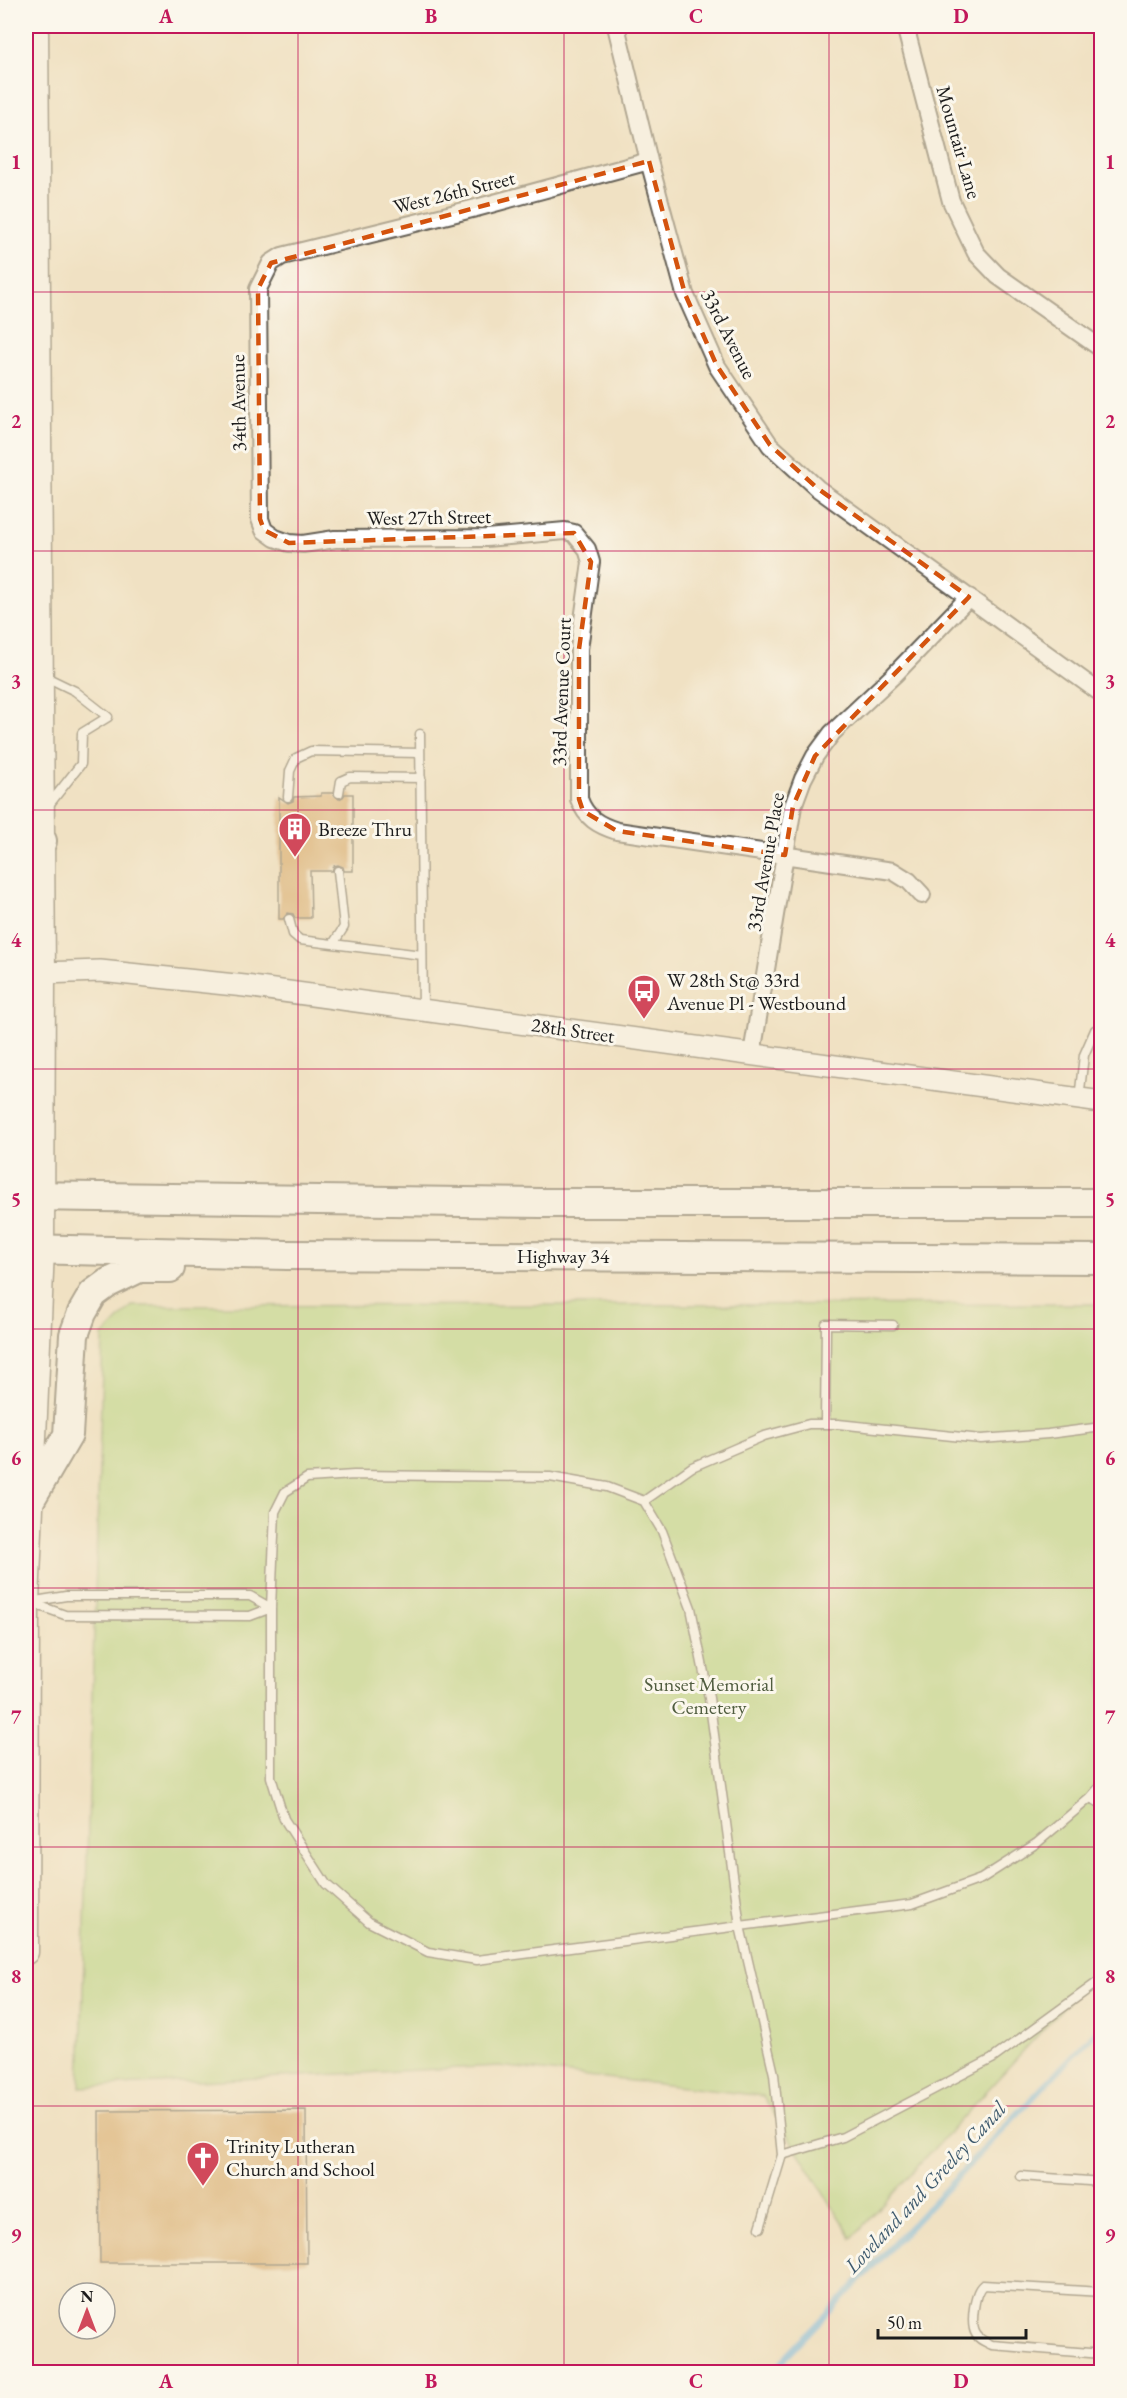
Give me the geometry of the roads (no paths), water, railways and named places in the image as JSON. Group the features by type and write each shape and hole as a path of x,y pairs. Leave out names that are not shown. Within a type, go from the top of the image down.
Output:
{"highway":[{"path":"26,872 42,828"},
{"path":"34,1196 541,1203 1101,1203"},
{"name":"Highway 34","path":"34,1249 287,1255 1101,1259"},
{"path":"28,1497 68,1435 74,1335 82,1312 93,1294 139,1268 250,1267 287,1255"}],"main road":[{"path":"26,1952 28,1497 34,1196 43,973 36,26"}],"street":[{"name":"33rd Avenue","path":"616,26 685,294 717,366 770,445 817,488 1101,694"},
{"name":"Mountair Lane","path":"906,26 951,201 976,253 998,276 1101,349"},
{"name":"West 26th Street","path":"271,263 282,256 476,208 649,161"},
{"name":"34th Avenue","path":"271,263 258,289 260,519 264,531 275,538"},
{"name":"West 27th Street","path":"275,538 289,543 303,544 334,539 486,538 565,531 574,533 581,540"},
{"name":"33rd Avenue Court","path":"581,540 591,562 579,649 579,799 583,811 601,826 617,831 784,855"},
{"name":"33rd Avenue Place","path":"752,1054 769,966 793,806 803,778 815,756 832,733 894,675 969,597"},
{"path":"784,855 893,871 909,881 922,895"},
{"name":"28th Street","path":"43,973 110,972 245,986 1101,1102"}],"lane":[{"path":"41,674 75,691 108,717 82,733 81,764 42,828"},
{"path":"420,734 423,1010"},
{"path":"288,797 290,771 296,758 310,752 420,753"},
{"path":"339,793 341,782 350,777 421,778"},
{"path":"333,944 344,927 338,871"},
{"path":"289,919 293,934 300,940 422,955"},
{"path":"1079,1099 1084,1055 1095,1029 1101,1031"},
{"path":"825,1424 826,1324 893,1325"},
{"path":"644,1501 692,1467 753,1440 808,1424 981,1439 1101,1427"},
{"path":"760,2228 782,2155 774,2074 740,1926 709,1698 691,1608 662,1531 644,1501 607,1487 550,1477 354,1475 306,1478 285,1492 275,1512 271,1608 271,1777 284,1819 326,1884 369,1922 428,1952 477,1960 740,1926 912,1904 981,1879 1037,1843 1090,1798 1101,1784"},
{"path":"27,1602 66,1596 250,1596 271,1608"},
{"path":"27,1602 65,1615 250,1616 271,1608"},
{"path":"1090,1798 1101,1804"},
{"path":"782,2155 843,2137 992,2059 1101,1980"},
{"path":"1021,2175 1101,2182"},
{"path":"1101,2292 983,2286 978,2289 975,2296 973,2326 981,2340 992,2345 1101,2354"}],"waterway":[{"name":"Loveland and Greeley Canal","path":"772,2372 1102,2025"}],"place":[{"name":"Breeze Thru","path":"295,858"},
{"name":"W 28th St@ 33rd Avenue Pl - Westbound","path":"644,1020"},
{"name":"Trinity Lutheran Church and School","path":"203,2187"}],"park label":[{"name":"Sunset Memorial Cemetery","path":"709,1696"}]}
